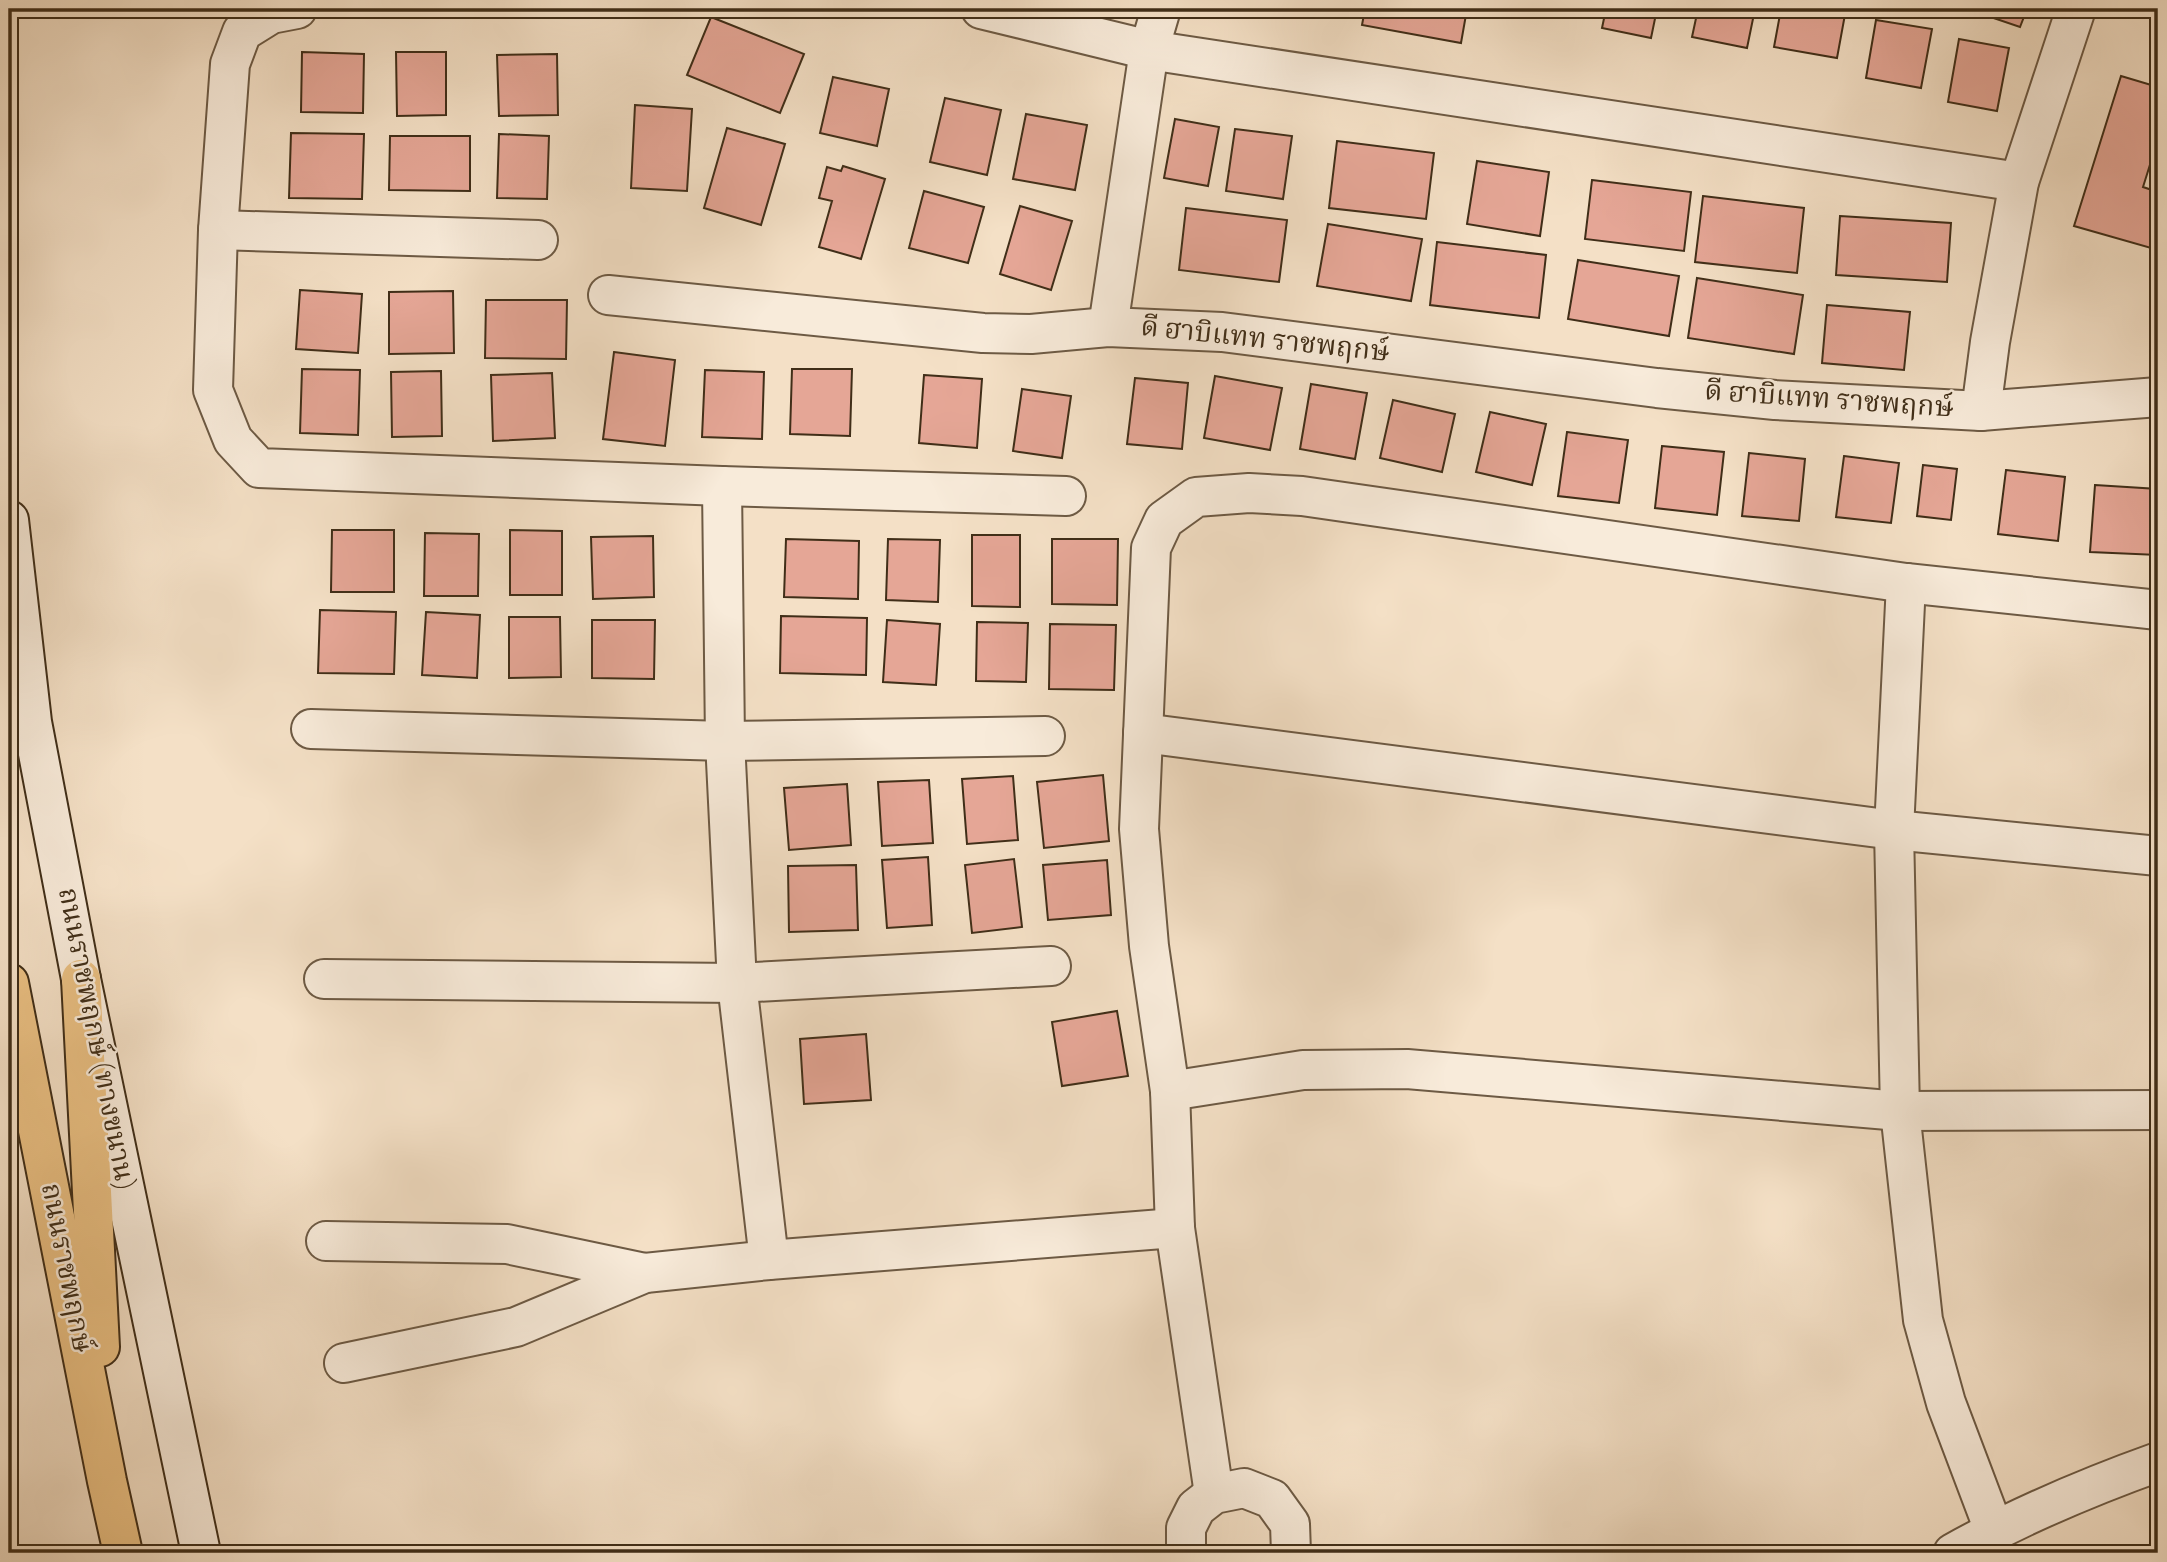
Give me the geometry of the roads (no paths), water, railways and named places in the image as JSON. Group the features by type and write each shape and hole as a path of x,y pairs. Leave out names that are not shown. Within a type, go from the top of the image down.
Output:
{"main road":[{"path":"81,979 107,1481"},
{"name":"ถนนราชพฤกษ์","path":"9,983 123,1553"}],"street":[{"path":"297,9 271,14 242,32 230,64 218,230 213,390 233,440 259,468 1066,496"},
{"path":"981,9 1149,50 2019,182"},
{"path":"1108,327 1149,50 1161,9"},
{"name":"ดี ฮาบิแทท ราชพฤกษ์","path":"608,295 983,333 1031,334 1108,327 1222,332 1762,399 1981,411 1990,342 2019,182 2076,9"},
{"path":"218,230 538,240"},
{"path":"1981,411 2158,397"},
{"path":"722,486 725,741 737,983 769,1260"},
{"path":"1214,1494 1175,1228 1170,1091 1149,946 1139,829 1151,548 1164,520 1196,497 1249,493 1302,496 1906,583 2158,610"},
{"name":"ถนนราชพฤกษ์ (ทางขนาน)","path":"9,520 32,722 81,979 201,1553"},
{"path":"1906,583 1894,830 1900,1111 1923,1320 1946,1404 1994,1530"},
{"path":"311,729 725,741 1045,737"},
{"path":"1143,733 1894,830 2158,856"},
{"path":"324,979 737,983 1051,966"},
{"path":"1170,1091 1303,1070 1407,1069 1900,1111 2158,1110"},
{"path":"344,1363 516,1327 645,1273 769,1260 1175,1228"},
{"path":"326,1241 507,1244 645,1273"},
{"path":"1953,1553 1994,1530 2158,1462"},
{"path":"1178,1552 1196,1508 1214,1494 1244,1488 1272,1499 1290,1524 1291,1553"}]}
